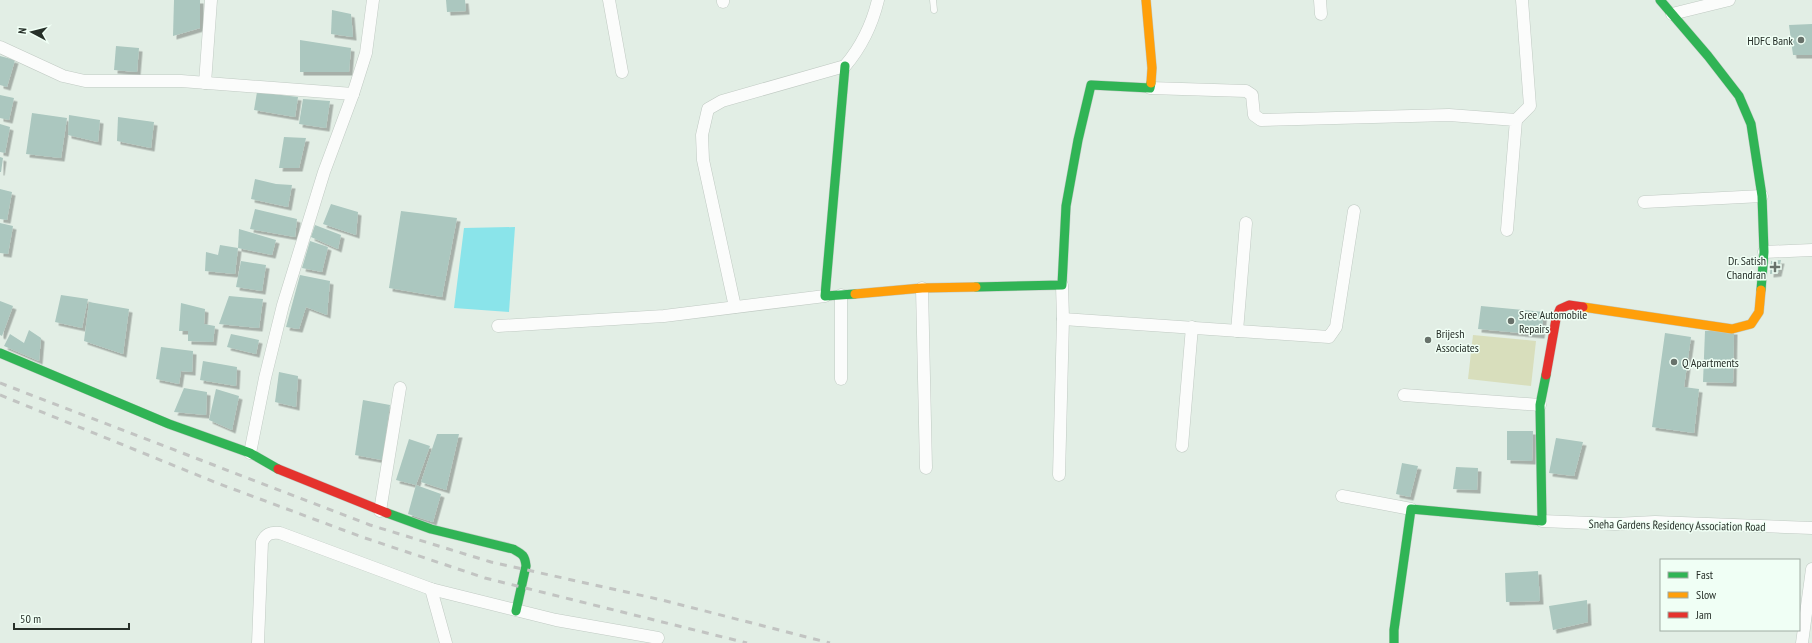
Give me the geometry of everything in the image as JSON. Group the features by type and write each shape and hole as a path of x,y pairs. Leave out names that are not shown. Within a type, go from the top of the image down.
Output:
{"street":[{"path":"205,83 211,0"},
{"path":"250,453 265,378 283,305 324,172 353,94 366,53 373,0"},
{"path":"609,0 622,72"},
{"path":"735,307 703,160 702,135 708,109 722,101 845,66 857,52 874,19 878,0"},
{"path":"1146,0 1152,68 1150,88"},
{"path":"1320,0 1321,14"},
{"path":"1507,230 1516,120 1530,106 1522,0"},
{"path":"1542,521 1540,405 1556,319 1560,309 1569,305 1732,329 1751,324 1759,312 1764,252 1762,196 1751,124 1739,96 1708,56 1660,0"},
{"path":"1672,14 1728,0"},
{"path":"0,47 63,76 85,81 205,83 353,94"},
{"path":"825,296 845,66"},
{"path":"1059,475 1063,319 1062,285 1066,206 1078,140 1091,85 1246,91 1252,96 1254,115 1262,120 1449,115 1516,120"},
{"path":"1644,202 1762,196"},
{"path":"1063,319 1329,337 1336,327 1354,211"},
{"path":"1237,330 1246,223"},
{"path":"1764,252 1812,250"},
{"path":"498,326 664,316 825,296 922,288 1062,285"},
{"path":"922,288 926,468"},
{"path":"841,295 841,379"},
{"path":"1182,446 1192,327"},
{"path":"0,353 168,424 250,453 281,471 380,511 431,529 513,549 523,554 527,560 516,611"},
{"path":"380,511 400,388"},
{"path":"1404,395 1540,405"},
{"path":"1342,496 1410,509 1394,630 1394,643"},
{"name":"Sneha Gardens Residency Association Road","path":"1410,509 1542,521 1614,524 1655,522 1812,528"},
{"path":"258,643 262,542 265,536 271,532 280,533 430,588 556,620 658,638"},
{"path":"1802,643 1812,569"},
{"path":"430,588 446,643"}],"lane":[{"path":"933,0 934,10"}],"green space":[{"path":"1473,335 1536,341 1531,386 1468,379"}],"water":[{"path":"515,227 509,312 454,308 464,228"}],"building":[{"path":"174,0 200,0 200,28 173,36"},
{"path":"446,0 465,0 466,11 447,12"},
{"path":"332,10 351,14 353,37 331,34"},
{"name":"HDFC Bank","path":"1812,24 1812,55 1793,55 1789,25"},
{"path":"300,40 351,48 349,72 300,72"},
{"path":"116,46 139,48 137,72 114,70"},
{"path":"0,56 15,60 7,87 0,85"},
{"path":"257,92 298,97 295,117 254,110"},
{"path":"0,95 14,98 9,120 0,118"},
{"path":"303,99 330,101 326,128 299,124"},
{"path":"32,113 67,118 61,158 26,154"},
{"path":"69,115 100,120 98,142 68,135"},
{"path":"118,117 154,122 151,148 117,141"},
{"path":"0,124 10,127 5,153 0,152"},
{"path":"284,137 306,138 299,168 279,168"},
{"path":"0,157 3,158 1,172 0,172"},
{"path":"255,179 276,184 292,185 288,207 251,199"},
{"path":"0,189 12,192 7,220 0,219"},
{"path":"331,204 358,212 356,235 323,224"},
{"path":"255,209 297,219 295,237 250,229"},
{"path":"401,211 457,218 442,297 389,288"},
{"path":"0,223 13,226 8,254 0,253"},
{"path":"315,225 341,235 338,249 311,237"},
{"path":"239,229 276,240 272,255 238,248"},
{"path":"310,241 328,247 322,272 302,268"},
{"path":"220,245 238,248 235,274 205,271 206,252 218,255"},
{"name":"Dr. Satish Chandran","path":"1781,260 1778,273 1770,274 1771,261"},
{"path":"241,261 266,265 262,291 236,287"},
{"path":"300,275 330,281 327,315 306,307 299,329 286,327"},
{"path":"61,295 88,299 82,328 55,322"},
{"path":"229,296 263,299 259,328 219,324"},
{"path":"0,301 13,306 2,336 0,335"},
{"path":"89,302 129,309 123,354 84,341"},
{"path":"181,303 205,309 204,324 215,326 213,342 188,341 188,331 179,331"},
{"name":"Sree Automobile Repairs","path":"1481,306 1544,312 1541,335 1478,329"},
{"path":"29,330 41,338 39,361 4,346 10,334 24,343"},
{"path":"1705,331 1734,331 1733,383 1703,382"},
{"name":"Q Apartments","path":"1665,333 1691,337 1684,387 1699,389 1694,433 1652,427"},
{"path":"231,334 259,340 256,354 227,347"},
{"path":"161,347 193,351 192,372 181,371 179,384 156,379"},
{"path":"203,361 237,367 236,386 200,380"},
{"path":"279,372 298,376 296,407 275,402"},
{"path":"184,388 207,392 206,415 174,412"},
{"path":"216,389 239,396 232,430 209,420"},
{"path":"363,400 390,405 382,460 355,455"},
{"path":"1507,431 1533,431 1532,461 1507,460"},
{"path":"437,434 459,434 446,490 421,482"},
{"path":"1556,438 1583,442 1574,476 1549,473"},
{"path":"409,439 430,446 416,485 396,480"},
{"path":"1402,463 1418,466 1410,497 1396,494"},
{"path":"1456,467 1478,468 1477,490 1453,489"},
{"path":"416,485 441,494 433,522 408,514"},
{"path":"1538,571 1540,601 1506,602 1505,573"},
{"path":"1587,600 1588,622 1553,630 1549,606"}],"railway":[{"path":"0,383 370,525 491,562 662,600 830,643"},
{"path":"0,395 217,483 362,537 485,578 747,643"}],"traffic: fast":[{"path":"1660,0 1708,56 1739,96 1751,124 1762,196 1764,252 1761,290"},
{"path":"845,66 825,296 855,294"},
{"path":"976,287 1062,285 1066,206 1078,140 1091,85 1150,88 1151,83"},
{"path":"0,353 169,424 250,453 278,469"},
{"path":"1394,643 1394,630 1411,509 1542,521 1540,405 1546,375"},
{"path":"387,513 431,529 513,549 521,554 525,559 526,566 516,611"}],"traffic: slow":[{"path":"1146,0 1152,68 1151,83"},
{"path":"855,294 922,288 976,287"},
{"path":"1583,307 1732,329 1751,324 1759,312 1761,290"}],"traffic: jam":[{"path":"1546,375 1556,319 1560,309 1569,305 1583,307"},
{"path":"278,469 387,513"}],"place":[{"name":"HDFC Bank","path":"1801,40"},
{"name":"Dr. Satish Chandran","path":"1775,267"},
{"name":"Sree Automobile Repairs","path":"1511,321"},
{"name":"Brijesh Associates","path":"1428,340"},
{"name":"Q Apartments","path":"1674,362"}]}
